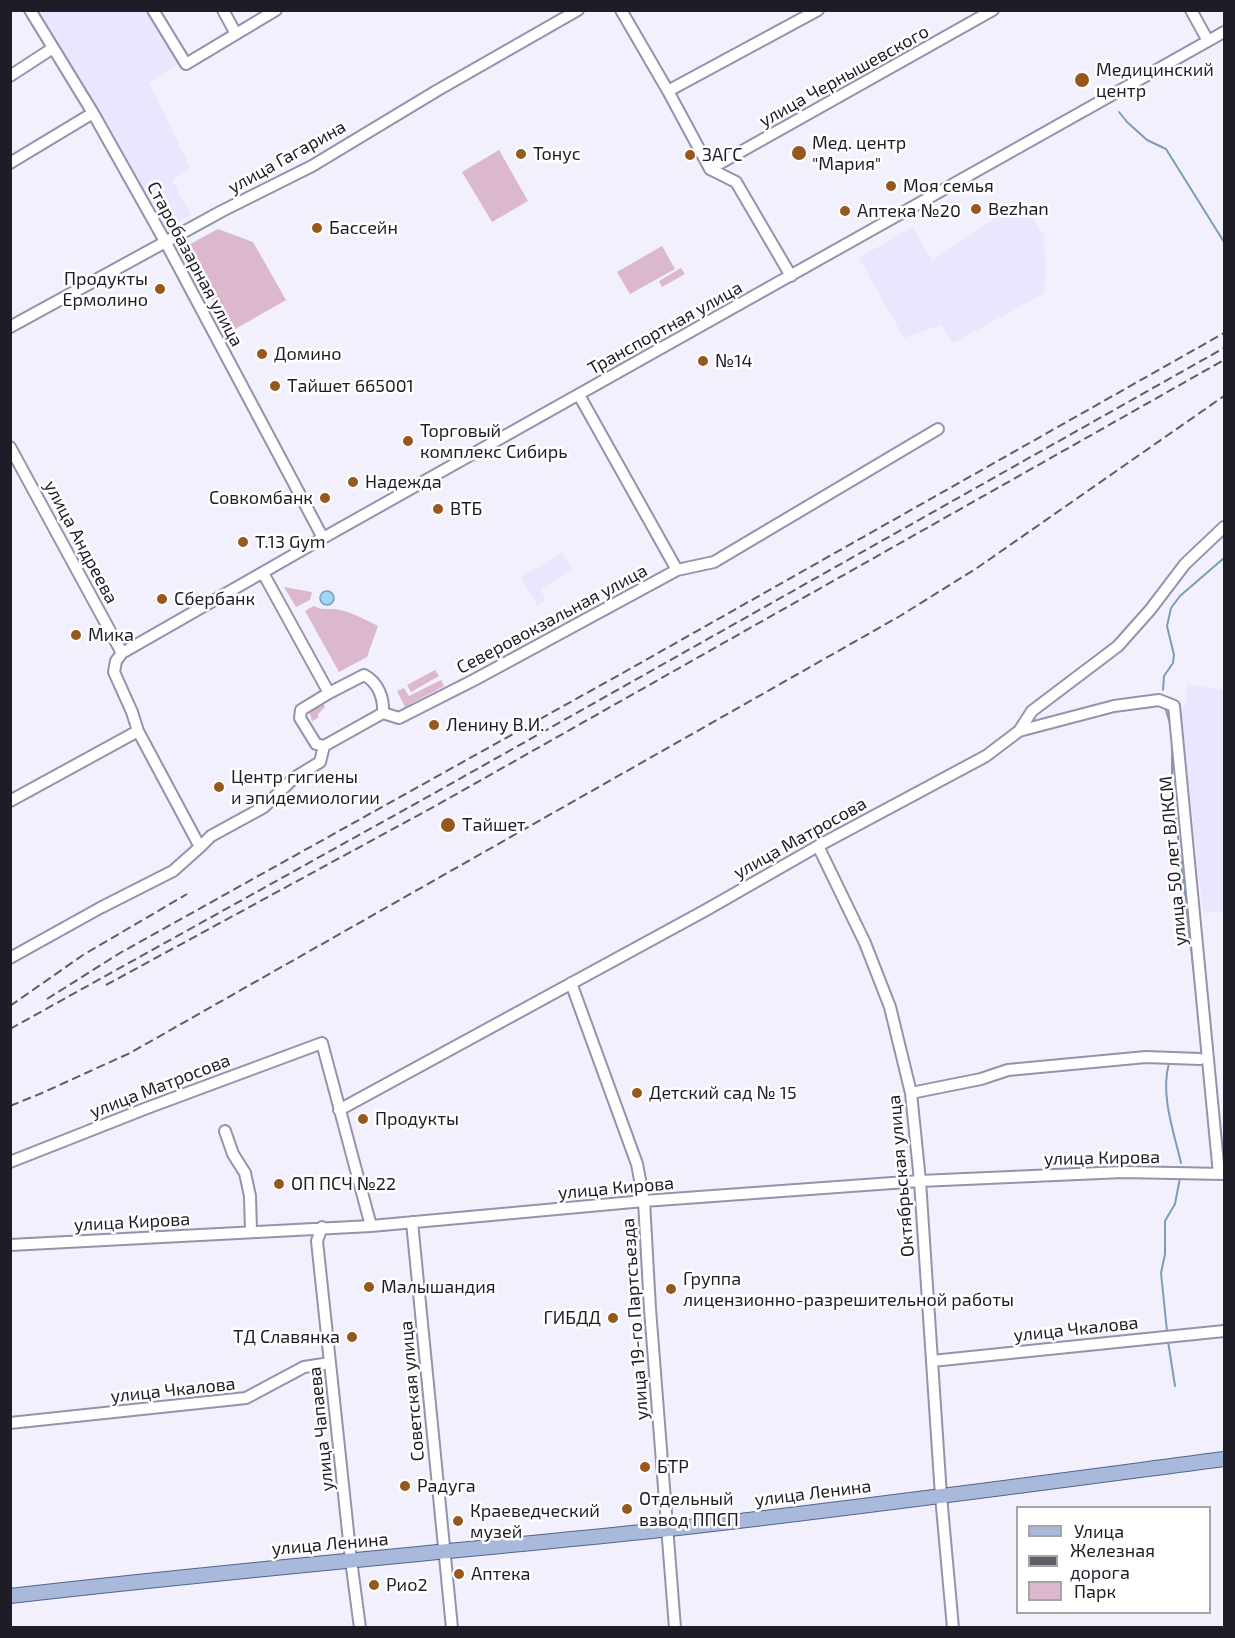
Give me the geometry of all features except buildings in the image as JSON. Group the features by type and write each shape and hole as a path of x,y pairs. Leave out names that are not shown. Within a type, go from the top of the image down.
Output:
{"main road":[{"name":"улица Ленина","path":"10,1596 177,1577 667,1529 1224,1459"}],"street":[{"name":"Старобазарная улица","path":"30,10 93,113 166,243 323,538"},
{"path":"153,10 186,64 276,10"},
{"path":"223,10 236,34"},
{"name":"улица Гагарина","path":"10,327 222,211 312,166 578,10"},
{"path":"621,10 710,169 736,182 791,276"},
{"path":"668,91 818,10"},
{"name":"улица Чернышевского","path":"710,169 993,10"},
{"path":"1191,10 1208,42"},
{"name":"Транспортная улица","path":"122,653 1224,32"},
{"path":"10,76 52,48"},
{"path":"10,164 93,113"},
{"path":"579,395 677,570"},
{"name":"Северовокзальная улица","path":"10,958 173,871 211,836 264,807 294,778 320,762 324,746 383,713 399,718 677,570 714,562 938,429"},
{"name":"улица Андреева","path":"10,447 122,653"},
{"name":"улица Матросова","path":"10,1162 322,1043 339,1110 986,756 1018,731 1032,711 1118,645 1150,610 1185,564 1224,527"},
{"path":"263,573 329,693"},
{"path":"122,653 116,661 114,672 138,731 200,847"},
{"path":"324,746 316,744 300,718 301,710 329,693 364,675 372,678 384,700 383,713"},
{"name":"улица 50 лет ВЛКСМ","path":"1018,731 1114,706 1159,700 1174,706 1222,1174"},
{"path":"10,801 138,731"},
{"name":"Октябрьская улица","path":"818,846 865,943 890,1007 911,1093 920,1181 940,1496 953,1628"},
{"name":"улица 19-го Партсъезда","path":"571,983 637,1164 644,1201 675,1628"},
{"path":"911,1093 981,1079 1008,1070 1146,1057 1200,1059"},
{"path":"339,1110 371,1226"},
{"path":"225,1131 233,1154 245,1173 250,1196 251,1232"},
{"name":"улица Кирова","path":"10,1245 371,1226 644,1201 920,1181 1123,1173 1222,1174"},
{"name":"Советская улица","path":"412,1222 452,1628"},
{"name":"улица Чапаева","path":"322,1227 317,1241 360,1628"},
{"name":"улица Чкалова","path":"932,1361 1224,1331"},
{"name":"улица Чкалова","path":"10,1423 246,1398 304,1367 330,1363"}],"shaded area":[{"path":"40,11 148,11 180,62 149,83 190,167 172,180 191,215 164,229"},
{"path":"1022,200 1044,236 1046,278 1043,294 953,343 941,325 904,338 859,258 912,227 932,260"},
{"path":"562,553 572,570 540,589 546,600 537,605 521,577"},
{"path":"1187,684 1224,690 1224,912 1203,913 1181,713 1186,704"}],"green space":[{"path":"499,150 528,201 492,222 462,172"},
{"path":"218,229 253,242 286,300 230,332 183,248"},
{"path":"662,246 675,269 630,294 617,272"},
{"path":"681,268 685,274 662,287 659,281"},
{"path":"284,587 312,592 310,600 296,607"},
{"path":"314,606 321,609 338,609 378,626 367,657 339,672 305,611"},
{"path":"435,670 439,676 411,692 407,685"},
{"path":"441,680 444,686 405,707 397,691 404,688 409,696"},
{"path":"323,702 325,707 318,714 318,718 312,721 309,711"}],"water":[{"path":"327,591 332,593 334,598 332,603 327,605 322,603 320,598 322,593"}],"waterway":[{"path":"1119,112 1147,140 1166,149 1224,242"},
{"path":"1163,690 1164,676 1173,663 1174,655 1167,626 1171,608 1180,596 1224,558"},
{"path":"1165,707 1172,730"},
{"path":"1172,736 1172,786 1197,999"},
{"path":"1169,1063 1167,1101 1181,1163"},
{"path":"1167,1331 1161,1273 1165,1254 1165,1221 1175,1204 1180,1178"},
{"path":"1168,1341 1175,1386"}],"railway":[{"path":"47,999 120,953 628,670 1224,333"},
{"path":"10,1029 431,795 1224,348"},
{"path":"106,985 437,805 1224,360"},
{"path":"10,1106 130,1053 900,616 977,568 1224,396"},
{"path":"10,1006 83,955 187,894"}],"place":[{"name":"Медицинский центр","path":"1082,80"},
{"name":"Мед. центр \"Мария\"","path":"799,153"},
{"name":"Тонус","path":"521,154"},
{"name":"ЗАГС","path":"690,155"},
{"name":"Моя семья","path":"891,186"},
{"name":"Bezhan","path":"976,209"},
{"name":"Аптека №20","path":"845,211"},
{"name":"Бассейн","path":"317,228"},
{"name":"Продукты Ермолино","path":"160,289"},
{"name":"Домино","path":"262,354"},
{"name":"№14","path":"703,361"},
{"name":"Тайшет 665001","path":"275,386"},
{"name":"Торговый комплекс Сибирь","path":"408,441"},
{"name":"Надежда","path":"353,482"},
{"name":"Совкомбанк","path":"325,498"},
{"name":"ВТБ","path":"438,509"},
{"name":"T.13 Gym","path":"243,542"},
{"name":"Сбербанк","path":"162,599"},
{"name":"Мика","path":"76,635"},
{"name":"Ленину В.И.","path":"434,725"},
{"name":"Центр гигиены и эпидемиологии","path":"219,787"},
{"name":"Тайшет","path":"448,825"},
{"name":"Детский сад № 15","path":"637,1093"},
{"name":"Продукты","path":"363,1119"},
{"name":"ОП ПСЧ №22","path":"279,1184"},
{"name":"Малышандия","path":"369,1287"},
{"name":"Группа лицензионно-разрешительной работы","path":"671,1289"},
{"name":"ГИБДД","path":"613,1318"},
{"name":"ТД Славянка","path":"352,1337"},
{"name":"БТР","path":"645,1467"},
{"name":"Радуга","path":"405,1486"},
{"name":"Отдельный взвод ППСП","path":"627,1509"},
{"name":"Краеведческий музей","path":"458,1521"},
{"name":"Аптека","path":"459,1574"},
{"name":"Рио2","path":"374,1585"}]}
